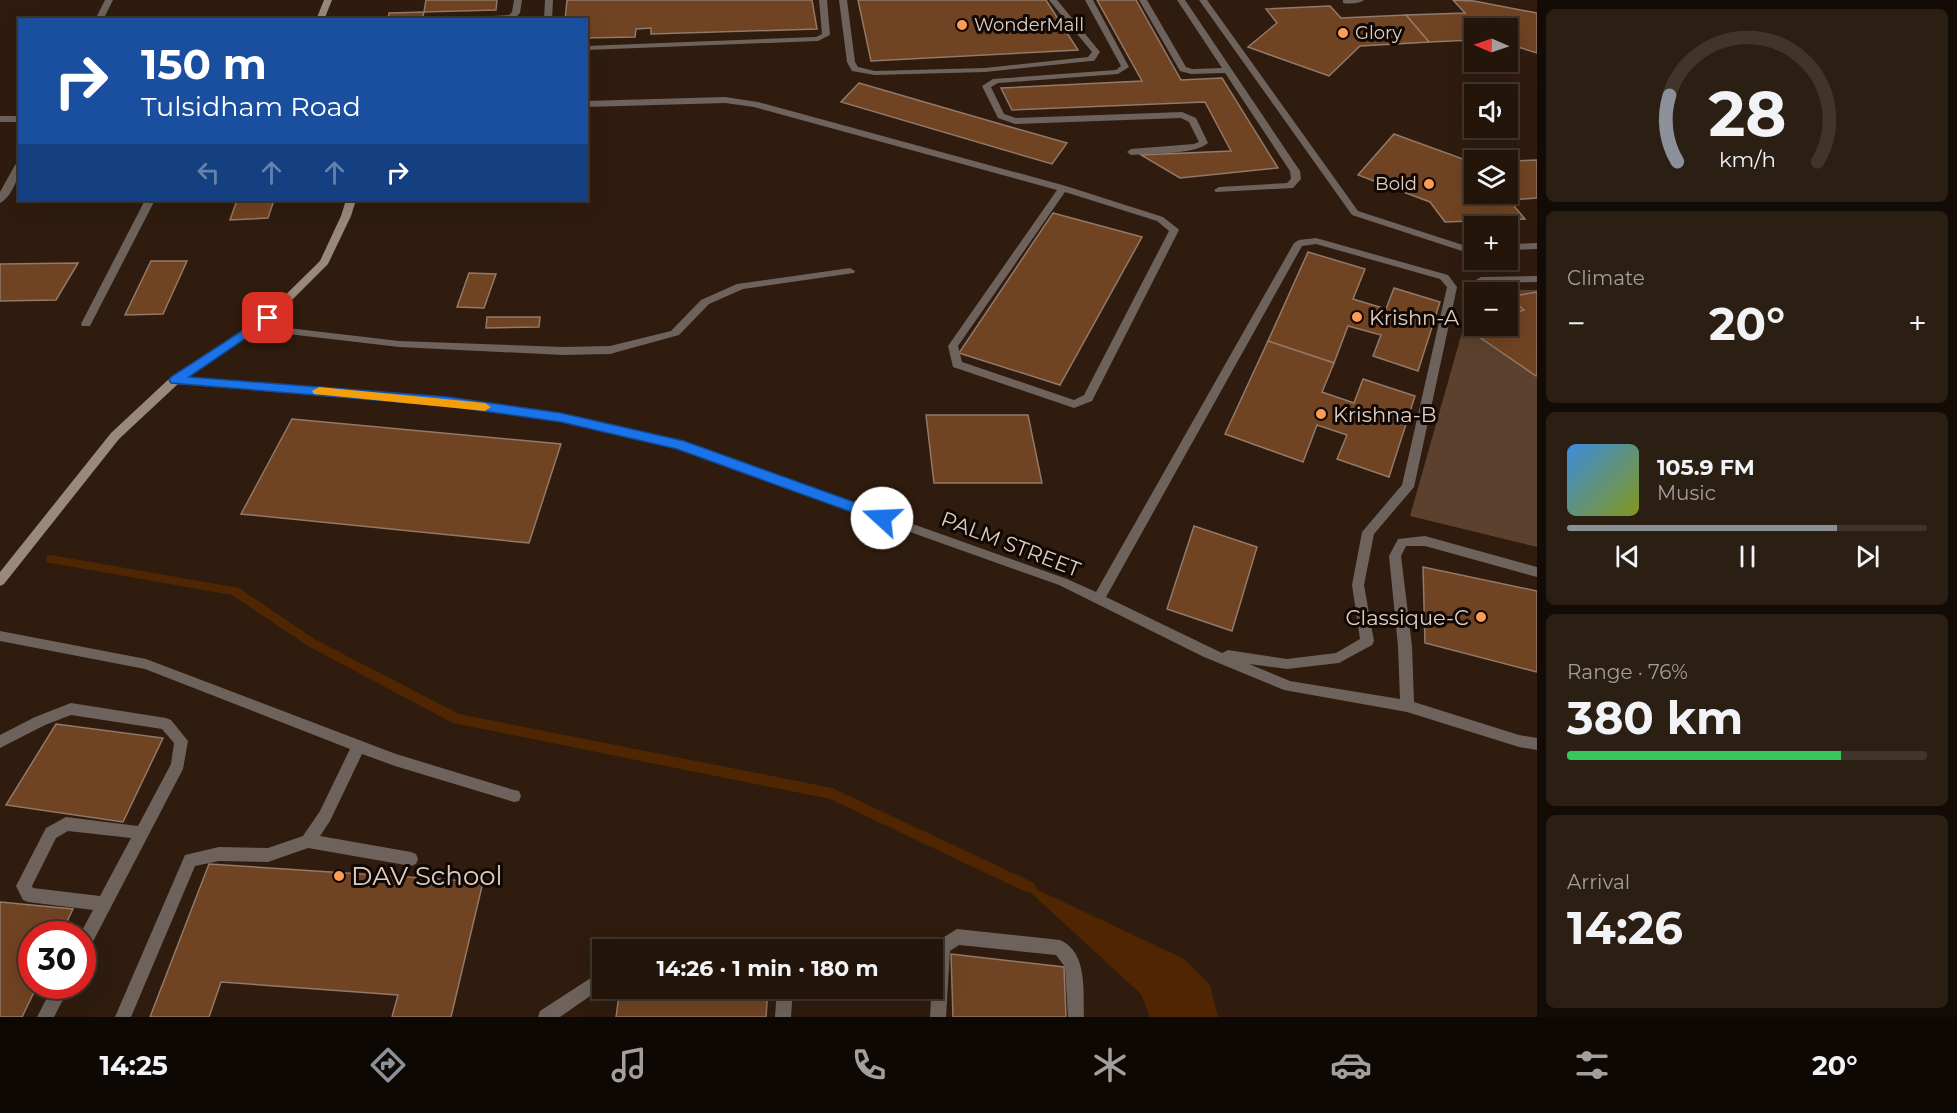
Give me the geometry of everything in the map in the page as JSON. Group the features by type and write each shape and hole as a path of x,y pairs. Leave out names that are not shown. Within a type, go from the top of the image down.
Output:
{"street":[{"path":"100,18 110,0"},
{"path":"321,18 328,0"},
{"path":"494,18 511,17 516,13 519,0"},
{"path":"548,18 549,0"},
{"path":"588,48 818,39 826,34 824,0"},
{"path":"843,0 851,62 855,69 875,73 985,70 1091,58 1096,52 1053,0"},
{"path":"1089,0 1125,67 1118,72 996,81 986,86 1001,117 1015,121 1182,115 1193,120 1204,143 1196,147 1131,152"},
{"path":"1143,0 1183,69 1191,72 1228,70"},
{"path":"1181,0 1295,171 1296,179 1290,186 1218,190"},
{"path":"1203,0 1355,213 1464,249"},
{"path":"1346,1 1360,0"},
{"path":"588,104 724,100 755,104 1063,188 1160,219 1174,230 1088,398 1074,404 957,364 953,346 1063,188"},
{"path":"0,119 18,119"},
{"path":"0,200 18,168"},
{"path":"86,324 149,201"},
{"path":"0,581 115,436 176,380 268,318 324,262 351,201"},
{"path":"1098,600 1299,243 1316,241 1444,277 1452,287 1408,487 1368,532 1358,585 1367,641 1339,658 1287,664 1209,653"},
{"path":"1518,247 1537,246"},
{"path":"257,325 399,345 563,351 610,350 675,333 705,302 741,286 850,271"},
{"path":"1481,280 1537,279"},
{"name":"PALM STREET","path":"176,380 448,402 561,417 679,445 1063,582 1209,653 1289,686 1407,706 1519,741 1537,744"},
{"path":"1407,706 1405,646 1395,556 1402,542 1425,541 1537,572"},
{"path":"0,636 146,664 395,760 514,796"},
{"path":"0,742 40,721 71,709 166,724 181,741 178,765 95,921"},
{"path":"308,842 325,816 359,746"},
{"path":"104,904 28,895 24,886 51,832 66,824 142,833"},
{"path":"123,1017 190,860 219,854 268,855 308,842 411,859"},
{"path":"938,1017 942,947 957,937 1060,948 1073,964 1076,1017"},
{"path":"546,1017 592,986"},
{"path":"45,1017 55,999"},
{"path":"783,1017 784,999"}],"shaded area":[{"path":"1518,290 1537,290 1537,547 1410,516 1464,325 1464,336 1518,336"},
{"path":"1017,880 1184,959 1210,985 1218,1017 1150,1017 1141,994"}],"building":[{"path":"426,0 497,0 496,10 424,12"},
{"path":"567,0 812,0 817,29 651,34 651,28 636,29 635,37 588,38 588,18 565,18"},
{"name":"WonderMall","path":"858,0 1046,0 1078,50 871,61"},
{"path":"1097,0 1136,0 1181,80 1222,78 1278,168 1180,178 1141,155 1231,151 1205,102 1012,110 1001,88 1142,81"},
{"path":"1453,0 1474,1 1537,13 1537,53 1518,47 1518,18 1464,18 1464,40 1429,42 1406,15 1465,13"},
{"name":"Glory","path":"1330,6 1341,18 1406,15 1429,42 1360,46 1329,76 1248,47 1277,23 1266,9"},
{"path":"424,12 422,18 388,18 389,13"},
{"path":"859,83 1067,143 1052,164 841,102"},
{"name":"Bold","path":"1394,134 1464,159 1464,204 1512,204 1525,219 1518,219 1518,216 1464,216 1464,221 1445,222 1430,202 1358,175"},
{"name":"Bold","path":"1537,160 1537,198 1518,199 1518,161"},
{"path":"237,201 274,201 268,218 230,220"},
{"path":"1053,213 1142,237 1060,385 959,353"},
{"name":"Krishn-A","path":"1308,252 1365,269 1353,299 1386,309 1394,288 1440,302 1418,371 1373,356 1381,335 1348,326 1334,363 1268,341"},
{"path":"151,261 187,261 163,314 125,315"},
{"path":"78,263 56,300 0,301 0,264"},
{"path":"469,273 496,274 484,308 457,307"},
{"path":"1537,292 1536,376 1478,336 1518,336 1518,312 1524,310 1518,305 1518,295"},
{"path":"487,317 540,317 539,327 486,328"},
{"name":"Krishna-B","path":"1268,341 1334,363 1322,392 1354,403 1363,379 1415,396 1389,477 1337,459 1347,435 1317,425 1303,462 1225,434"},
{"path":"926,415 1028,415 1042,483 934,483"},
{"path":"292,419 561,444 529,543 241,514"},
{"path":"1194,526 1257,547 1232,631 1167,609"},
{"name":"Classique-C","path":"1423,567 1537,591 1537,672 1425,643"},
{"path":"56,724 163,738 123,822 6,805"},
{"path":"209,864 483,882 451,1017 392,1017 398,995 221,982 209,1017 150,1017"},
{"path":"0,902 73,909 67,921 18,921 18,999 31,999 22,1017 0,1017"},
{"path":"951,954 1064,967 1066,1017 953,1017"},
{"path":"618,999 767,999 766,1017 616,1017"}],"waterway":[{"path":"51,559 235,591 312,643 457,719 832,794 1029,887"}],"slow traffic":[{"path":"319,391 485,407"}],"place":[{"name":"WonderMall","path":"962,25"},
{"name":"Glory","path":"1343,33"},
{"name":"Bold","path":"1429,184"},
{"name":"Krishn-A","path":"1357,317"},
{"name":"Krishna-B","path":"1321,414"},
{"name":"Classique-C","path":"1481,617"},
{"name":"DAV School","path":"339,876"}],"route":[{"path":"268,318 176,380 448,402 561,417 679,445 882,518"}]}
